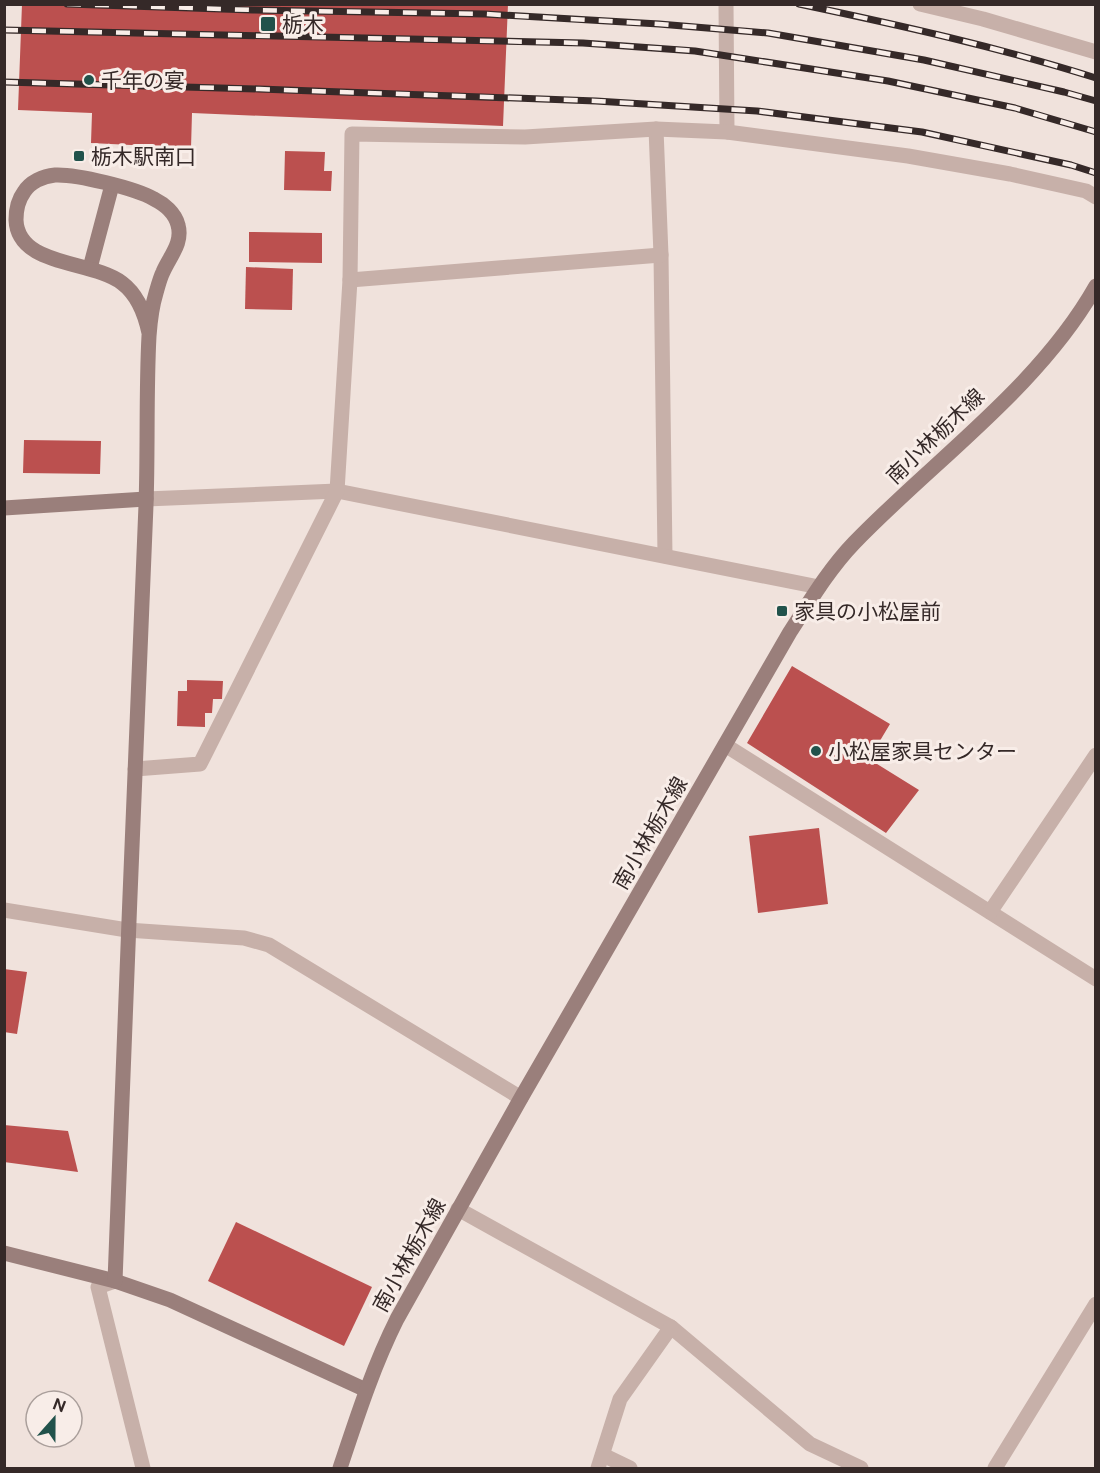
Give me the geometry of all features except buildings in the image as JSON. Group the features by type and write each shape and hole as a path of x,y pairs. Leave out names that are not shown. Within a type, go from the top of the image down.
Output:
{"street":[{"path":"726,4 727,132"},
{"path":"920,4 983,19 1095,52"},
{"path":"656,129 661,255 665,556"},
{"path":"135,769 200,764 337,491 350,280 352,134 525,137 656,129 727,132 908,156 1086,191 1095,197"},
{"path":"115,1281 147,498 149,333 155,296 163,272 178,245 179,227 172,213 157,200 139,192 74,177 54,175 37,179 25,189 17,206 16,222 20,237 35,251 120,280 133,292 145,314 149,333"},
{"path":"90,268 112,185"},
{"path":"350,280 661,255"},
{"name":"南小林栃木線","path":"340,1468 382,1348 521,1098 790,632 819,587 853,545 1019,384 1058,343 1078,316 1095,286"},
{"path":"4,508 147,498 337,491 819,587"},
{"path":"725,746 1095,979"},
{"path":"990,912 1095,755"},
{"path":"4,910 128,930 244,938 269,945 521,1098"},
{"path":"458,1209 671,1327 810,1444 861,1468"},
{"path":"4,1253 115,1281 170,1300 366,1390"},
{"path":"115,1281 99,1287 143,1468"},
{"path":"995,1468 1095,1304"},
{"path":"630,1468 601,1462 620,1399 671,1327"}],"railway":[{"path":"67,4 485,14 768,33 924,60 1096,101"},
{"path":"799,4 948,37 1096,78"},
{"path":"4,30 583,43 695,51 888,81 1015,108 1096,132"},
{"path":"4,82 596,101 757,111 922,132 1071,165 1096,173"}],"place":[{"name":"栃木","path":"268,24"},
{"name":"千年の宴","path":"89,80"},
{"name":"栃木駅南口","path":"79,156"},
{"name":"家具の小松屋前","path":"782,611"},
{"name":"小松屋家具センター","path":"816,751"}]}
